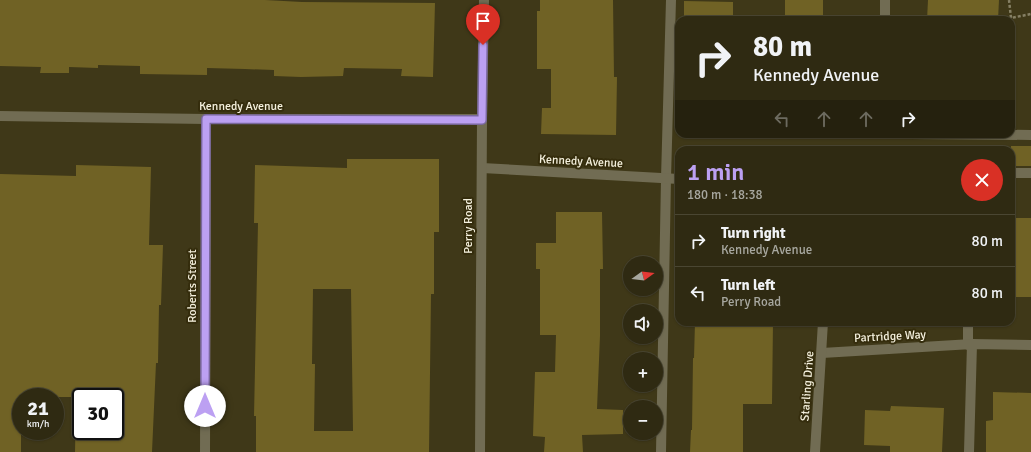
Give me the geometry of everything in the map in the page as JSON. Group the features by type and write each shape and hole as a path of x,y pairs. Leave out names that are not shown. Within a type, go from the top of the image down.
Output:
{"street":[{"name":"Perry Road","path":"480,452 484,0"},
{"path":"661,452 666,178 675,34 671,0"},
{"path":"885,0 885,16"},
{"name":"Kennedy Avenue","path":"0,116 206,119 482,120"},
{"name":"Roberts Street","path":"205,452 206,119"},
{"path":"1015,135 1031,135"},
{"name":"Kennedy Avenue","path":"482,168 675,179"},
{"path":"1015,173 1031,173"},
{"name":"Starling Drive","path":"816,452 823,326"},
{"path":"968,326 970,344 969,452"},
{"name":"Partridge Way","path":"822,353 970,344 1031,345"}],"path":[{"path":"1009,0 1011,16"},
{"path":"1015,17 1031,14"}],"building":[{"path":"0,0 265,0 302,2 435,3 433,77 401,76 402,69 344,68 343,76 301,77 274,76 274,70 207,68 207,75 140,74 140,66 98,65 98,68 69,67 69,73 40,73 41,67 0,66"},
{"path":"540,0 613,0 614,77 617,77 616,135 541,134 542,108 551,108 551,69 537,69 537,11 540,11"},
{"path":"785,0 823,0 823,16 785,16"},
{"path":"928,0 999,0 998,16 927,16"},
{"path":"684,1 733,2 733,16 684,16"},
{"path":"1015,146 1031,146 1031,166 1015,166"},
{"path":"347,159 439,159 439,232 434,232 434,294 431,294 429,452 256,452 256,416 254,416 258,223 254,223 255,165 347,168","holes":["313,289 351,289 353,431 314,431 315,364 312,364"]},
{"path":"76,165 151,167 149,245 163,245 161,305 159,305 158,363 156,363 152,452 75,452 75,440 124,440 124,388 72,388 72,397 64,397 64,388 12,388 12,440 21,440 21,452 0,452 0,174 76,176"},
{"path":"556,212 602,212 603,269 600,269 600,336 597,409 623,410 623,434 582,435 583,452 544,452 545,437 533,436 535,372 555,372 556,335 540,335 540,269 536,269 536,243 556,243"},
{"path":"1015,218 1031,218 1031,297 1015,297"},
{"path":"695,326 773,326 772,404 743,404 743,452 690,452"},
{"path":"993,392 1031,393 1031,452 986,452 986,421 993,420"},
{"path":"891,406 944,408 942,452 890,452 890,446 864,445 865,410 890,411"}],"route":[{"path":"205,406 206,119 482,120 483,45"}]}
